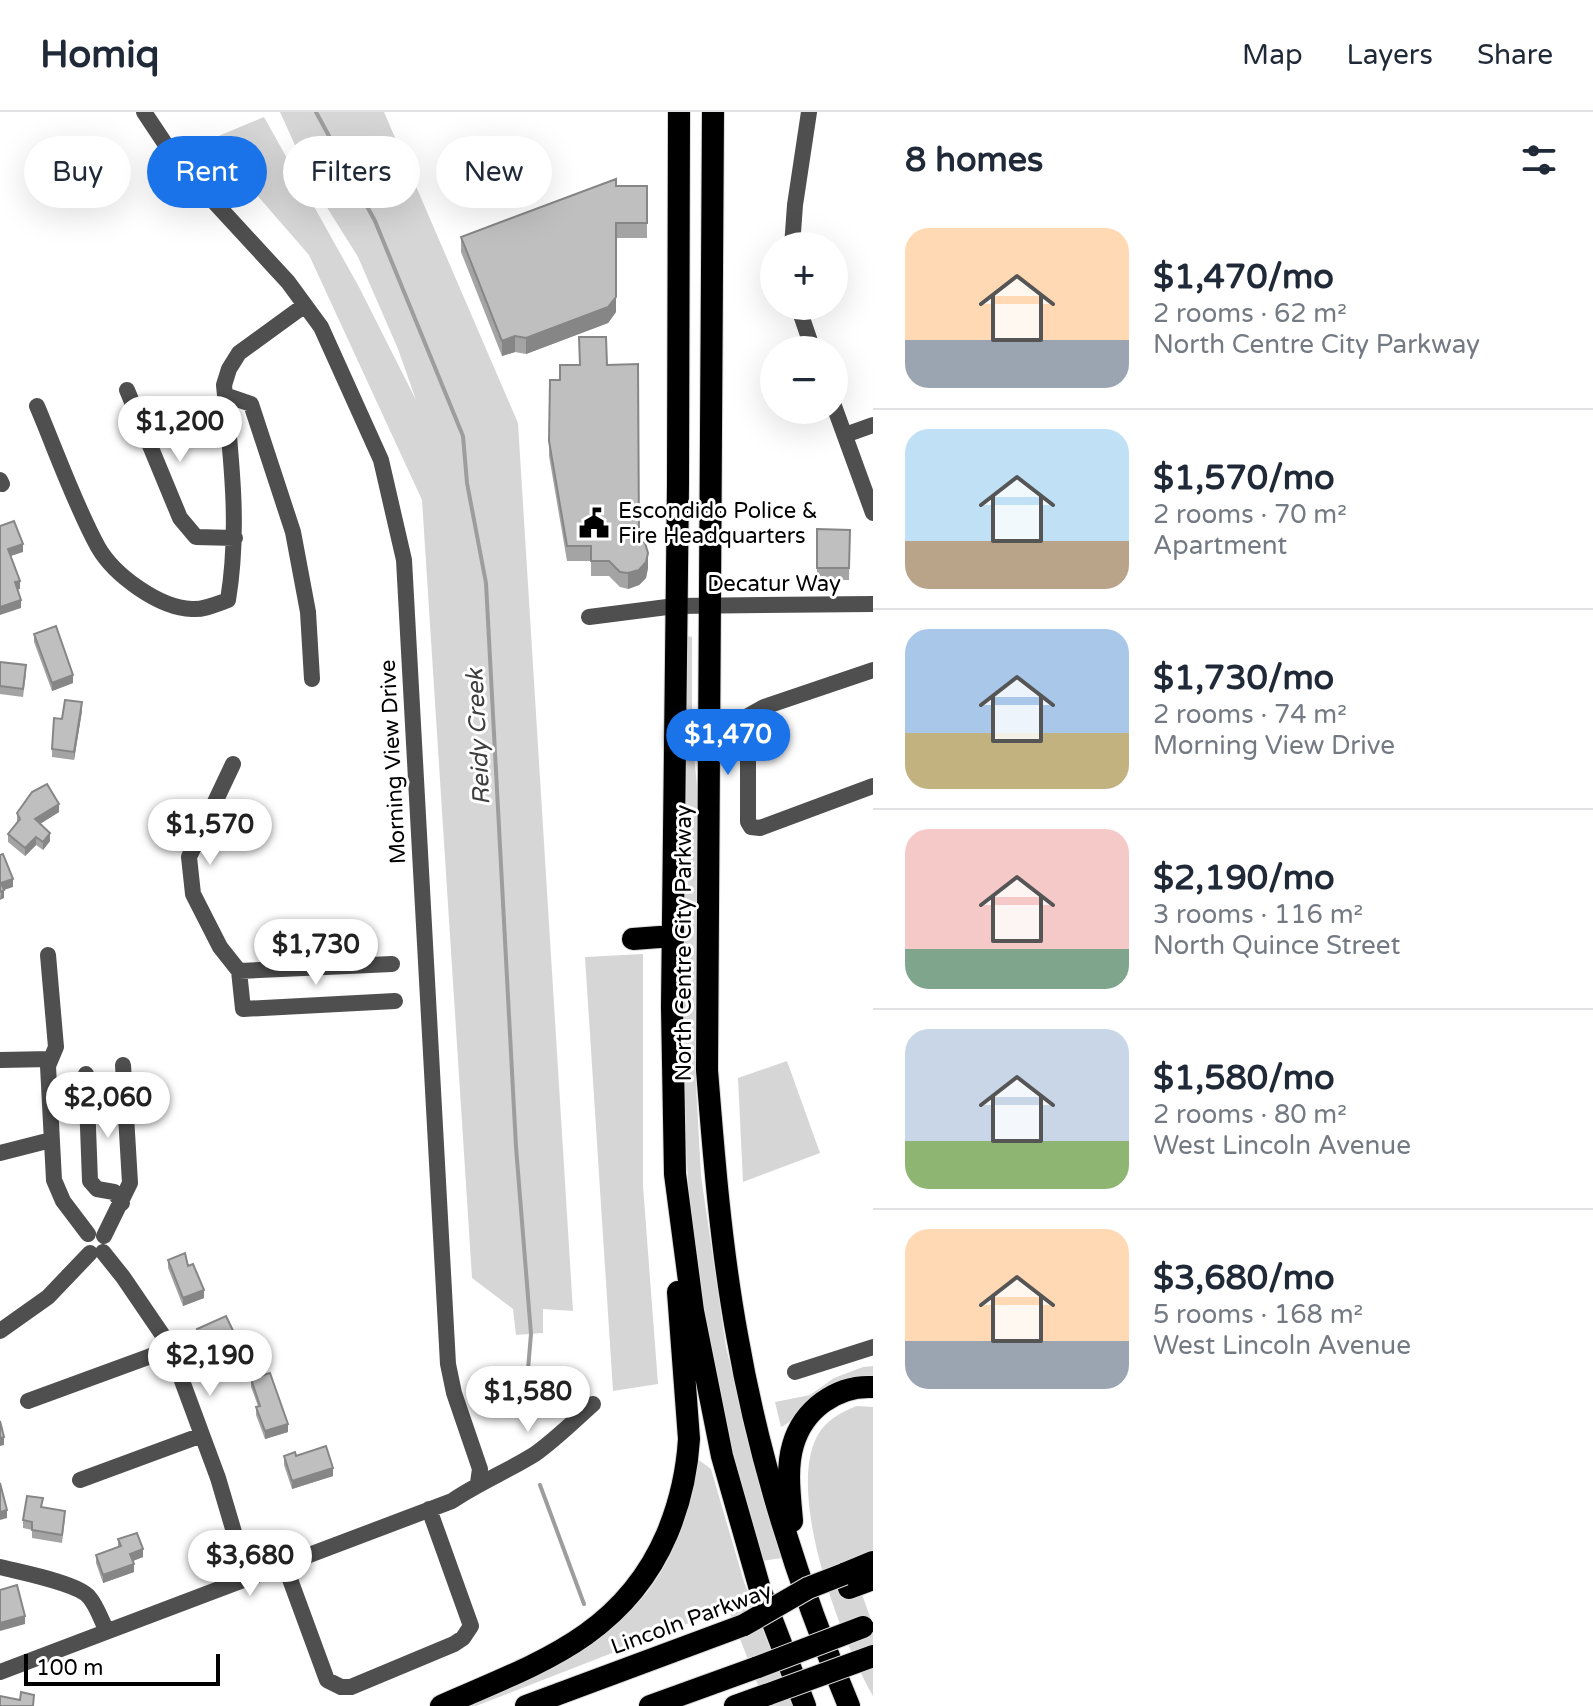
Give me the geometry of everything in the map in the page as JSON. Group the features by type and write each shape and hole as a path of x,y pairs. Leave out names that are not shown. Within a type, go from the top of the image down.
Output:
{"highway":[{"name":"North Centre City Parkway","path":"679,112 672,1082 675,1174 693,1311 722,1456 760,1589 805,1706"},
{"name":"North Centre City Parkway","path":"713,112 707,1070 716,1192 737,1337 755,1424 796,1566 848,1702"},
{"path":"633,939 673,936"},
{"path":"441,1706 552,1657 603,1624 635,1591 662,1547 677,1507 688,1462 680,1346 675,1174"},
{"path":"796,1566 790,1486 793,1444 802,1425 820,1403 850,1389 873,1387"},
{"path":"846,1581 873,1562"},
{"name":"Lincoln Parkway","path":"526,1706 744,1625 846,1581 873,1579"},
{"path":"650,1706 868,1626"},
{"path":"735,1706 873,1656"}],"street":[{"name":"Morning View Drive","path":"144,112 197,183 288,282 321,327 381,460 404,560 448,1364 454,1393 480,1469 478,1483"},
{"path":"793,232 809,112"},
{"path":"37,406 99,549 131,584 161,601 192,609 228,600 235,560 235,538 226,377 239,353 305,305"},
{"path":"127,390 180,518 196,537 235,538"},
{"path":"225,395 251,404 293,532 308,612 312,679"},
{"path":"841,424 873,513"},
{"path":"845,435 873,425"},
{"name":"Decatur Way","path":"589,617 675,606 873,604"},
{"path":"873,670 764,707 748,716 748,822 751,827 760,828 873,786"},
{"path":"233,764 189,857 193,894 220,947 239,971 243,1009 395,1001"},
{"path":"48,955 56,1047 48,1066 54,1180 63,1201 123,1277 170,1349 218,1478 245,1579"},
{"path":"239,971 392,964"},
{"path":"0,1060 51,1059"},
{"path":"0,1331 48,1297 96,1244 122,1203 130,1183 123,1065"},
{"path":"86,1074 90,1181 97,1189 114,1192 122,1203"},
{"path":"0,1153 51,1140"},
{"path":"795,1372 873,1347"},
{"path":"28,1401 170,1349"},
{"path":"0,1672 452,1501 478,1483 534,1455 593,1404"},
{"path":"80,1480 202,1435"},
{"path":"284,1563 327,1680 341,1687 351,1687 454,1644 463,1638 471,1626 429,1509"},
{"path":"0,1567 58,1582 86,1593 107,1631"}],"shaded area":[{"path":"280,112 384,112 394,136 291,136"},
{"path":"264,117 283,151 283,208 315,208 416,400 398,349 358,257 327,208 420,208 420,196 518,423 573,1311 543,1309 543,1333 516,1335 513,1309 472,1278 422,500 309,255 267,207 267,136 219,136"},
{"path":"687,636 692,637 692,733 698,798 696,1085 701,1176 726,1347 762,1495 782,1558 762,1561 709,1350 697,1280 689,1202 683,962 684,654"},
{"path":"643,954 643,1186 658,1384 613,1391 585,957"},
{"path":"787,1061 820,1153 743,1182 738,1078"},
{"path":"873,1366 873,1375 844,1380 819,1392 781,1427 775,1402 810,1395 834,1378"},
{"path":"857,1406 873,1407 873,1550 850,1561 873,1625 873,1696 832,1603 820,1563 808,1487 810,1455 821,1430 837,1415"},
{"path":"696,1458 711,1469 744,1582 793,1706 766,1706 728,1608 476,1706 463,1706 530,1676 592,1642 620,1621 644,1596 665,1566 680,1530"}],"building":[{"path":"616,179 616,186 647,186 647,223 616,223 616,297 608,307 526,338 515,336 502,341 461,237 538,208 552,208 552,203"},
{"path":"579,337 606,337 607,365 638,364 639,539 645,543 648,553 646,562 639,570 628,573 620,572 609,561 591,561 591,546 567,546 549,441 550,380 560,380 560,365 580,365"},
{"path":"14,521 23,544 8,549 20,581 15,582 21,600 0,607 0,526"},
{"path":"817,529 850,530 849,568 817,568"},
{"path":"56,626 73,675 52,683 34,634"},
{"path":"0,662 26,665 23,689 0,686"},
{"path":"65,700 82,702 74,752 52,749 54,718 62,719"},
{"path":"47,784 59,804 35,819 50,833 43,842 36,837 25,848 8,834 20,819 17,813 32,792"},
{"path":"3,854 13,879 1,883 4,890 0,892 0,855"},
{"path":"185,1253 188,1266 193,1264 204,1290 183,1298 168,1260"},
{"path":"226,1316 246,1358 231,1366 218,1339 205,1346 197,1329"},
{"path":"270,1373 288,1424 265,1431 256,1407 260,1406 251,1379"},
{"path":"326,1446 333,1468 292,1481 284,1456 295,1452 296,1456"},
{"path":"0,1483 7,1510 0,1512"},
{"path":"27,1496 43,1498 41,1507 65,1511 62,1535 32,1530 32,1522 23,1520"},
{"path":"137,1533 143,1549 130,1554 134,1564 103,1575 96,1555 121,1546 118,1539"},
{"path":"17,1585 25,1616 0,1623 0,1590"},
{"path":"21,1692 34,1695 33,1706 0,1706 0,1696 20,1700"}],"waterway":[{"name":"Reidy Creek","path":"316,112 375,221 463,436 467,483 486,583 516,1147 531,1334 526,1393"},
{"name":"Reidy Creek","path":"540,1485 584,1604"}],"place":[{"name":"Escondido Police & Fire Headquarters","path":"594,523"}]}
